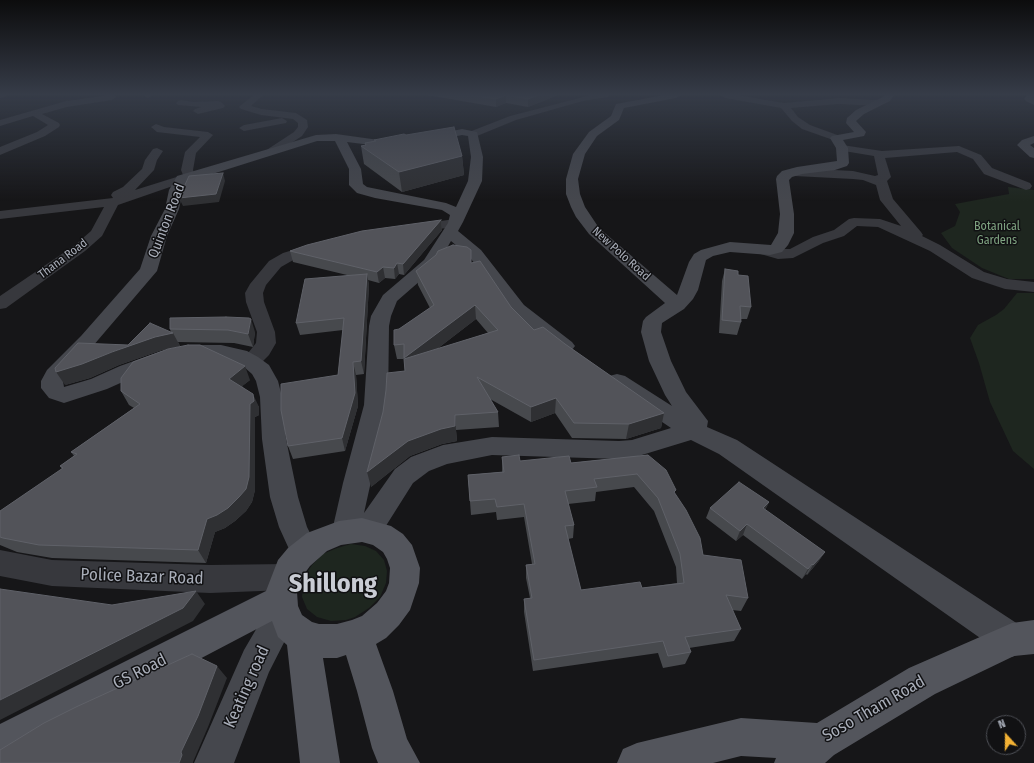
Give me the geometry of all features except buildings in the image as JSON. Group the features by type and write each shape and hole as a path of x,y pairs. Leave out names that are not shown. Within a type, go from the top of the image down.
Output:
{"main road":[{"path":"288,606 319,641 337,641 356,636 374,627 388,614 398,599 404,583 404,568 401,554 393,543 381,535 356,531 324,538 304,551 294,563 288,606 320,763"},
{"name":"GS Road","path":"0,744 288,606"},
{"path":"356,636 375,691 391,748 400,763"},
{"name":"Soso Tham Road","path":"637,763 741,737 808,752 922,681 1023,639"}],"street":[{"path":"0,152 5,145 37,136 46,131"},
{"path":"0,215 108,202 186,177 191,152 208,135 167,131"},
{"path":"272,151 301,131"},
{"path":"356,531 356,483 376,405 379,326 381,316 389,299 430,262 454,225 475,181 477,157 473,133 479,131"},
{"name":"New Polo Road","path":"598,131 593,134 579,154 572,179 573,194 578,207 583,217 594,231 677,305"},
{"path":"815,131 839,143 882,154 961,150 977,157 988,171 1026,186"},
{"path":"839,143 860,134 862,132 860,131"},
{"name":"Quinton Road","path":"304,551 293,527 284,497 274,439 271,397 267,381 261,370 251,362 240,356 221,351 194,351 169,356 128,371 99,384 64,395 57,393 52,388 52,382 55,375 88,340 148,271 154,259 159,236 172,209 176,190 186,177 316,138 336,137 366,142 387,143 428,139 462,132 473,133"},
{"path":"336,137 339,138 350,158 355,169 356,185 362,190 375,194 452,209 457,213 454,225"},
{"path":"1034,139 1023,145 1034,154"},
{"path":"762,250 776,249 783,241 786,233 787,214 782,179 787,174 810,168 840,165 843,163 843,160 839,143"},
{"path":"108,202 107,199 125,192 148,170 151,160 157,151"},
{"path":"876,180 885,177 879,157 882,154"},
{"path":"795,172 840,174 876,180 882,183 887,200 921,241"},
{"name":"Thana Road","path":"0,304 55,267 97,233 108,202"},
{"path":"356,531 404,476 420,464 437,457 492,446 619,450 664,440 692,430 695,427 696,421 676,395 660,361 652,332 653,321 660,314 677,305 684,299 689,290 694,269 700,257 708,253 730,247 762,250 778,254 793,253 818,240 839,233 854,222 861,221 889,226 921,241 978,276 1005,284 1034,287"},
{"path":"395,232 454,225"},
{"path":"454,225 518,309 582,358"},
{"path":"251,362 262,351 266,343 266,332 255,302 254,293 258,284 275,264 289,256 334,244"},
{"path":"601,370 692,430 728,447 1023,639"},
{"name":"Police Bazar Road","path":"0,563 52,573 210,579 288,606"},
{"name":"Keating road","path":"214,763 256,662 288,606"}],"green space":[{"name":"Botanical Gardens","path":"1008,187 1034,190 1034,279 1009,279 982,268 952,248 941,233 955,226 960,212 955,204 1009,194"},
{"path":"1017,293 1034,293 1034,469 1013,451 990,402 970,338 978,325 1004,309"},
{"path":"351,544 365,546 376,551 384,560 387,571 386,583 380,597 369,608 355,617 346,620 331,621 317,617 307,609 302,597 304,577 312,565 323,554"}],"district":[{"name":"Shillong","path":"333,585"}]}
